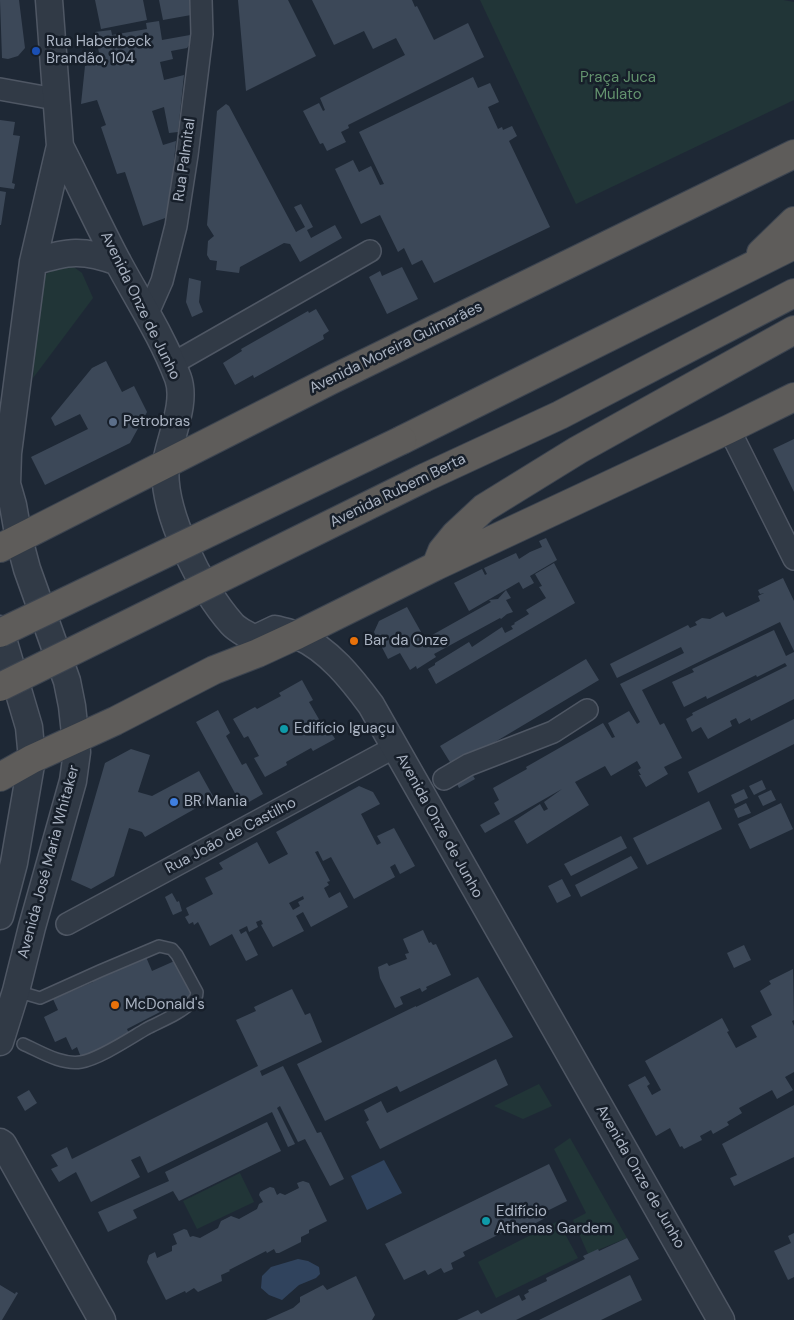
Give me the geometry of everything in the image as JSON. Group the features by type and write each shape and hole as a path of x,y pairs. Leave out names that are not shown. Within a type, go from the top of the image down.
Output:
{"highway":[{"name":"Avenida Moreira Guimarães","path":"9,543 333,379 794,154"},
{"path":"742,270 794,221"},
{"path":"0,633 402,440 794,245"},
{"name":"Avenida Rubem Berta","path":"0,687 424,478 560,415 794,293"},
{"path":"436,566 442,551 455,535 484,508 578,450 794,330"},
{"path":"0,777 32,759 115,721 214,670 258,654 436,566 794,397"}],"street":[{"path":"49,0 60,146"},
{"name":"Rua Palmital","path":"147,315 162,281 176,226 202,34 201,0"},
{"path":"0,89 55,98"},
{"name":"Avenida Onze de Junho","path":"60,146 172,364 178,380 181,394 166,463 166,482 170,510 187,553 203,583 232,625 254,639 275,629 297,635 314,644 350,678 371,705 721,1320"},
{"name":"Avenida José Maria Whitaker","path":"12,1043 16,991 32,926 73,781 77,752 67,681 27,569 9,543 13,505 8,484 8,453 34,262 60,146"},
{"path":"172,364 370,251"},
{"path":"34,262 57,255 83,253 97,254 118,262"},
{"path":"729,429 794,559"},
{"path":"0,629 29,727 32,759 14,862 0,916"},
{"path":"444,779 468,765 553,732 587,710"},
{"name":"Rua João de Castilho","path":"67,924 395,747"},
{"path":"0,1142 8,1152 102,1320"}],"lane":[{"path":"12,1043 58,1060 70,1063 82,1062 101,1054 178,1011 195,999 197,992 177,955 172,949 159,946 40,998 16,991"}],"green space":[{"name":"Praça Juca Mulato","path":"480,0 783,0 794,2 794,100 576,204"},
{"path":"71,265 82,273 93,298 33,378 40,279 53,269"},
{"path":"539,1084 552,1106 523,1119 494,1106"},
{"path":"570,1138 627,1238 588,1254 573,1220 586,1213 554,1149"},
{"path":"240,1173 254,1202 197,1229 183,1201"},
{"path":"558,1221 578,1258 496,1298 478,1262"}],"water":[{"path":"384,1160 402,1193 367,1210 351,1176"},
{"path":"298,1259 308,1261 319,1267 320,1274 316,1278 299,1285 282,1300 269,1295 261,1288 262,1276 271,1267"}],"building":[{"path":"0,0 19,0 25,48 18,56 8,59 2,58"},
{"path":"95,0 143,0 147,20 101,29"},
{"path":"159,0 190,0 191,15 163,20"},
{"path":"238,0 288,0 316,56 246,91"},
{"path":"312,0 412,0 434,40 468,23 484,57 348,125 349,128 341,132 346,142 327,151 323,143 320,144 303,111 319,103 323,111 325,110 320,98 405,55 396,38 373,49 364,31 334,45"},
{"path":"159,21 162,40 190,35 190,44 187,48 171,51 173,59 160,62 164,80 184,75 178,132 169,133 164,107 152,111 163,145 176,141 168,217 143,226 125,172 117,174 101,127 106,125 97,100 81,104 85,66 101,63 95,32 111,30 112,35 147,29 146,23"},
{"path":"473,77 478,88 490,83 499,102 488,107 498,129 502,127 503,130 512,126 517,136 509,141 550,227 434,283 422,260 412,265 404,248 398,252 380,215 361,224 335,169 353,160 359,172 371,166 380,185 384,184 359,132"},
{"path":"226,104 229,106 296,232 305,227 294,207 301,204 313,227 307,230 311,238 335,225 342,238 300,262 290,244 284,243 240,267 239,273 216,270 217,261 210,260 207,255 208,241 214,236 207,225 217,111"},
{"path":"0,120 15,122 13,135 20,136 12,183 15,184 14,189 0,187"},
{"path":"0,191 6,192 1,225 0,225"},
{"path":"402,267 418,299 387,314 369,277 380,271 382,276"},
{"path":"189,278 201,281 199,302 203,312 192,317 186,302"},
{"path":"316,309 329,331 323,335 324,339 254,378 253,375 235,385 223,363 242,351 241,349 308,311 309,313"},
{"name":"Petrobras","path":"106,361 122,392 134,386 147,412 130,443 45,485 31,457 88,429 80,414 55,426 51,418 92,368"},
{"path":"794,439 794,492 773,449"},
{"path":"546,538 557,560 530,576 534,583 523,589 519,582 469,611 454,583 482,569 485,575 487,574 484,568 516,553 519,559 542,547 539,541"},
{"path":"554,563 575,603 436,684 428,669 435,665 435,663 469,642 472,647 502,627 505,633 513,629 511,626 514,623 529,614 526,610 546,598 539,587 542,586 535,574"},
{"path":"783,578 794,601 794,651 780,622 642,690 660,725 664,723 682,758 664,767 668,774 646,787 639,775 641,775 638,770 641,768 637,761 611,776 605,766 575,782 589,805 527,844 514,821 540,804 544,811 548,809 544,802 562,789 485,833 480,825 500,814 494,803 499,800 493,788 603,723 612,738 615,737 608,723 629,711 637,724 640,722 620,684 684,653 681,647 617,678 610,664 688,625 690,628 697,625 695,622 702,618 710,619 723,612 726,617 760,601 758,596 764,593 760,594 758,590"},
{"path":"506,590 511,598 506,600 513,612 434,654 436,657 417,669 416,666 410,670 400,653 388,659 374,632 379,621 407,607 425,639 491,602 489,600 498,599"},
{"path":"774,630 786,656 794,652 794,699 751,721 750,718 739,724 736,718 730,721 732,726 708,739 701,727 692,732 686,719 693,715 692,713 787,666 785,663 707,699 706,696 684,707 672,682 694,672 692,669"},
{"path":"586,659 599,680 453,767 440,746"},
{"name":"Edifício Iguaçu","path":"302,680 313,700 309,702 320,721 324,720 335,739 313,751 311,748 286,762 287,765 265,777 254,758 259,756 248,736 244,738 233,719 281,696 279,693"},
{"path":"218,710 230,733 226,736 242,765 246,763 263,794 242,806 196,722"},
{"path":"794,719 794,744 698,793 688,772"},
{"path":"131,749 150,755 138,792 152,796 199,771 214,798 145,837 142,832 129,828 114,876 91,889 71,880 105,763"},
{"path":"469,769 475,779 459,788 454,778"},
{"path":"762,780 766,789 754,795 749,786"},
{"path":"359,786 373,792 380,804 361,814 377,845 381,843 377,836 394,828 415,866 400,874 395,864 390,867 395,877 354,899 331,857 323,861 318,851 315,852 330,881 327,882 329,885 324,888 329,898 340,892 348,907 311,927 303,912 296,916 304,931 273,947 261,925 263,924 261,920 256,922 258,927 249,932 247,926 239,930 241,934 246,931 258,955 246,961 232,934 210,946 198,922 194,925 193,922 189,924 185,917 189,915 186,908 213,894 205,878 223,869 219,863 257,842 269,864 288,854 276,832","holes":["303,896 304,899 298,902 300,906 293,910 289,903"]},
{"path":"744,789 748,798 735,804 731,795"},
{"path":"771,790 776,800 763,806 758,796"},
{"path":"709,801 722,829 647,865 633,838"},
{"path":"746,803 751,813 738,818 734,809"},
{"path":"781,803 793,829 750,849 738,824"},
{"path":"621,836 627,848 571,876 564,864"},
{"path":"631,856 638,868 581,897 575,885"},
{"path":"562,879 571,896 557,903 548,886"},
{"path":"172,893 177,902 179,901 182,911 173,915 165,897"},
{"path":"423,930 429,943 436,944 451,975 426,987 427,989 422,992 420,988 400,997 403,1004 395,1008 380,978 378,967 387,963 389,966 407,959 405,954 409,953 403,939"},
{"path":"744,945 751,960 734,968 727,953"},
{"name":"McDonald's","path":"146,957 152,971 179,959 195,994 127,1029 130,1036 82,1060 77,1047 72,1050 66,1037 55,1042 44,1017 58,1010 53,999 93,982 91,977"},
{"path":"793,969 794,1020 792,1021 794,1026 794,1072 785,1077 793,1090 777,1099 772,1090 739,1108 742,1113 727,1122 729,1125 713,1134 711,1130 700,1136 702,1140 684,1149 682,1146 680,1147 670,1128 656,1136 628,1085 645,1076 650,1084 647,1086 652,1095 661,1090 645,1061 722,1018 736,1048 757,1037 751,1026 772,1015 760,991 771,984 769,981"},
{"path":"478,977 513,1037 400,1092 397,1086 325,1121 297,1064"},
{"path":"292,989 305,1015 310,1013 322,1042 260,1071 262,1076 283,1066 317,1133 321,1132 344,1179 330,1186 305,1139 298,1142 280,1106 277,1108 295,1144 288,1147 272,1112 148,1173 140,1156 131,1160 140,1177 91,1202 76,1172 59,1182 51,1169 58,1166 51,1155 67,1147 72,1159 258,1066 236,1020 256,1011 254,1007"},
{"path":"496,1059 508,1085 380,1149 366,1122 369,1120 364,1110 381,1101 387,1113"},
{"path":"29,1090 37,1103 25,1111 17,1097"},
{"path":"794,1105 794,1157 734,1186 730,1178 737,1175 722,1144"},
{"path":"267,1122 281,1151 179,1201 173,1191 133,1210 137,1218 108,1232 98,1212 169,1181 165,1172"},
{"name":"Edifício Athenas Gardem","path":"549,1164 567,1201 545,1212 547,1217 534,1224 536,1228 526,1234 523,1228 510,1234 508,1230 463,1252 465,1256 451,1263 453,1269 444,1273 441,1268 428,1275 425,1270 404,1280 385,1244"},
{"path":"303,1181 309,1183 327,1221 309,1230 309,1233 301,1237 301,1242 279,1253 276,1253 274,1249 267,1253 266,1251 229,1270 221,1275 222,1281 198,1292 194,1288 166,1300 147,1262 149,1255 155,1252 157,1258 172,1251 172,1246 177,1244 173,1234 184,1229 187,1230 190,1237 200,1238 218,1228 221,1221 231,1216 239,1219 257,1209 259,1204 263,1202 259,1195 260,1192 270,1187 274,1188 277,1195 280,1193 285,1195 299,1188 297,1183"},
{"path":"794,1233 794,1277 788,1280 774,1251 791,1243 788,1236"},
{"path":"627,1238 639,1259 516,1320 457,1320 478,1310 481,1314 519,1295 522,1301 526,1299 524,1295 529,1292 528,1290 547,1281 546,1278 585,1259 583,1256"},
{"path":"630,1275 642,1300 601,1320 539,1320"},
{"path":"356,1276 375,1315 372,1320 266,1320 293,1308 300,1302 300,1297 323,1285 327,1290"},
{"path":"0,1285 15,1294 16,1292 18,1293 2,1320 0,1320"}],"place":[{"name":"Rua Haberbeck Brandão, 104","path":"36,51"},
{"name":"Petrobras","path":"113,422"},
{"name":"Bar da Onze","path":"354,641"},
{"name":"Edifício Iguaçu","path":"284,729"},
{"name":"BR Mania","path":"174,802"},
{"name":"McDonald's","path":"115,1005"},
{"name":"Edifício Athenas Gardem","path":"486,1221"}]}
